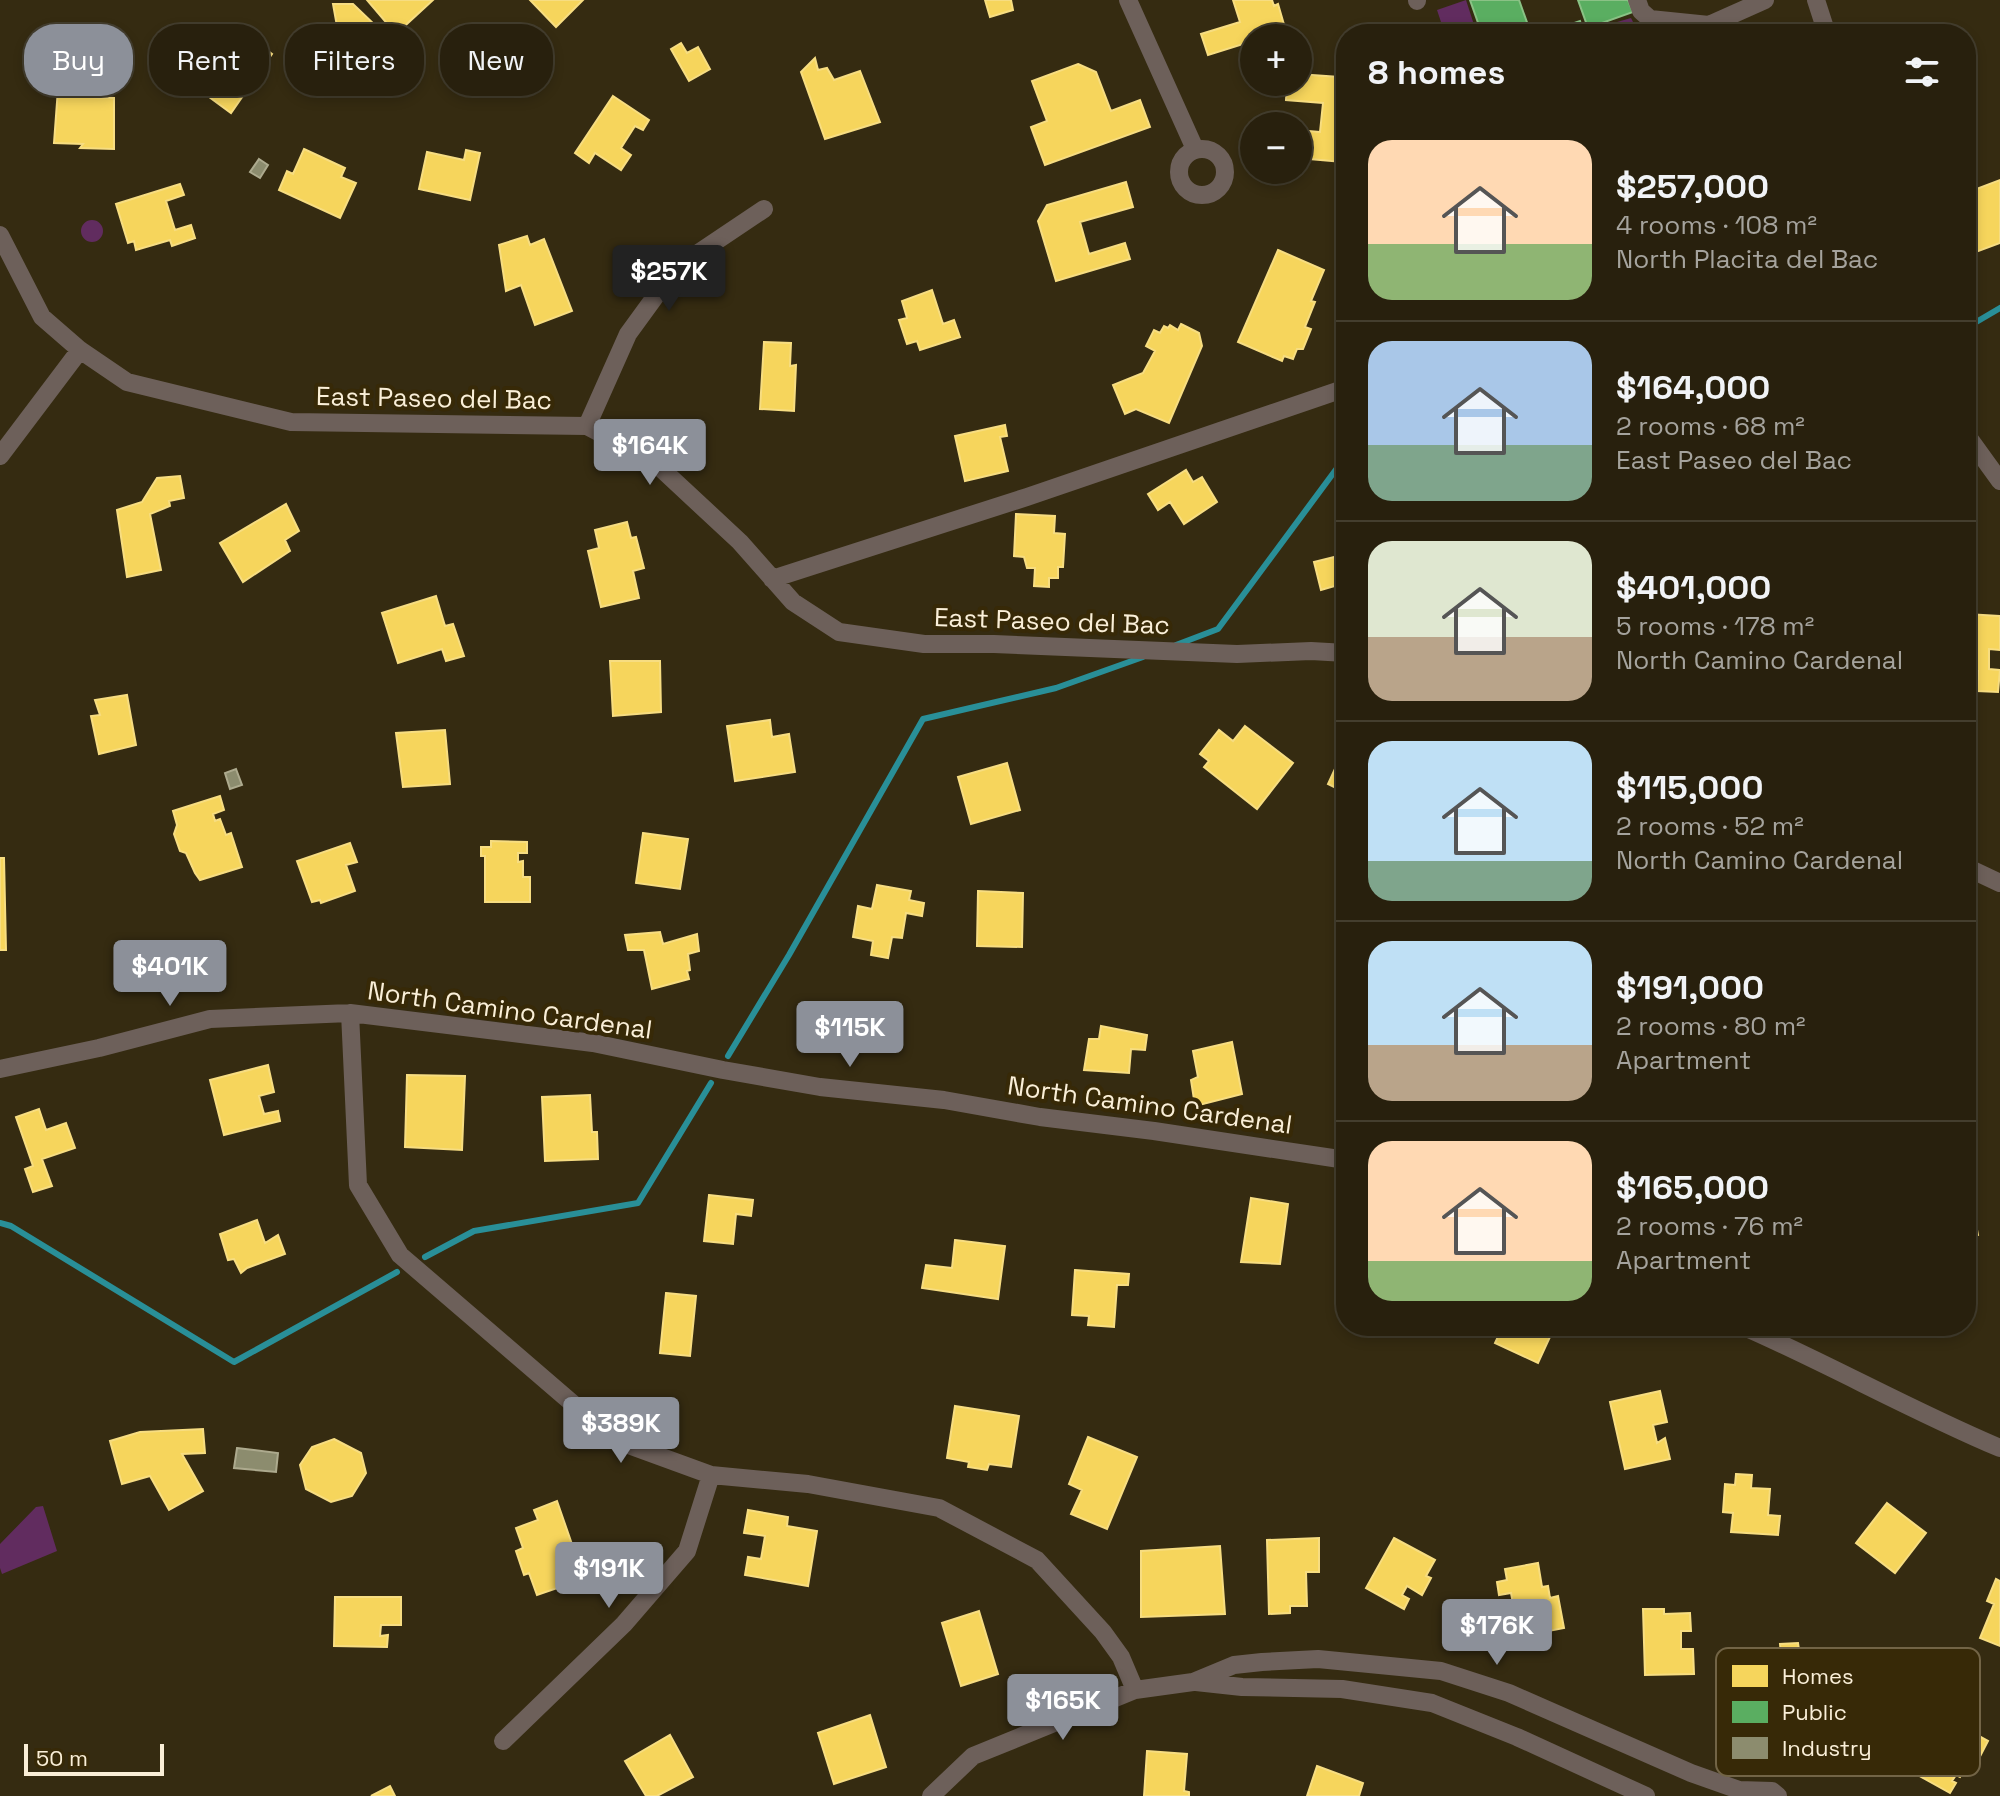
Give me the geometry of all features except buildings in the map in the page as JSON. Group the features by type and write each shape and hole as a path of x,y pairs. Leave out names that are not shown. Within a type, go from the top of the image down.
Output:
{"street":[{"path":"1128,0 1195,149"},
{"path":"1637,0 1641,11 1650,19 1699,24"},
{"path":"1711,24 1765,0"},
{"path":"1816,0 1824,24"},
{"path":"587,426 628,334 676,268 764,209"},
{"name":"East Paseo del Bac","path":"0,235 42,317 80,350 127,382 291,422 587,426 653,461 737,539 793,602 839,632 924,644 1237,654 1336,652"},
{"path":"0,456 80,350"},
{"path":"772,579 1013,502 1336,391"},
{"path":"1976,448 2000,481"},
{"path":"1976,872 2000,883"},
{"path":"350,1013 358,1185 400,1255 615,1440 711,1475 808,1484 939,1508 1037,1560 1103,1632 1121,1657 1135,1690"},
{"name":"North Camino Cardenal","path":"0,1069 99,1048 210,1019 350,1013 593,1043 820,1087 944,1100 1040,1117 1336,1158"},
{"path":"1765,1336 2000,1448"},
{"path":"503,1741 624,1624 687,1551 711,1475"},
{"path":"1193,1682 1234,1665 1318,1659 1441,1671 1509,1693 1691,1773 1739,1790 1772,1791 1778,1796"},
{"path":"931,1796 973,1756 1135,1690 1193,1682 1242,1687 1342,1689 1432,1703 1517,1737 1646,1796"}],"shaded area":[{"path":"1466,0 1474,24 1442,24 1437,10"},
{"path":"1631,18 1634,24 1610,24"},
{"path":"88,220 96,220 103,231 96,242 88,242 81,235 81,227"},
{"path":"43,1506 57,1551 2,1574 0,1544 36,1507"}],"waterway":[{"path":"1976,322 2000,308"},
{"path":"1176,645 1218,629 1336,470"},
{"path":"728,1056 923,719 1056,688 1143,657"},
{"path":"425,1257 474,1231 638,1203 711,1083"},
{"path":"0,1223 11,1226 234,1362 397,1272"}]}
